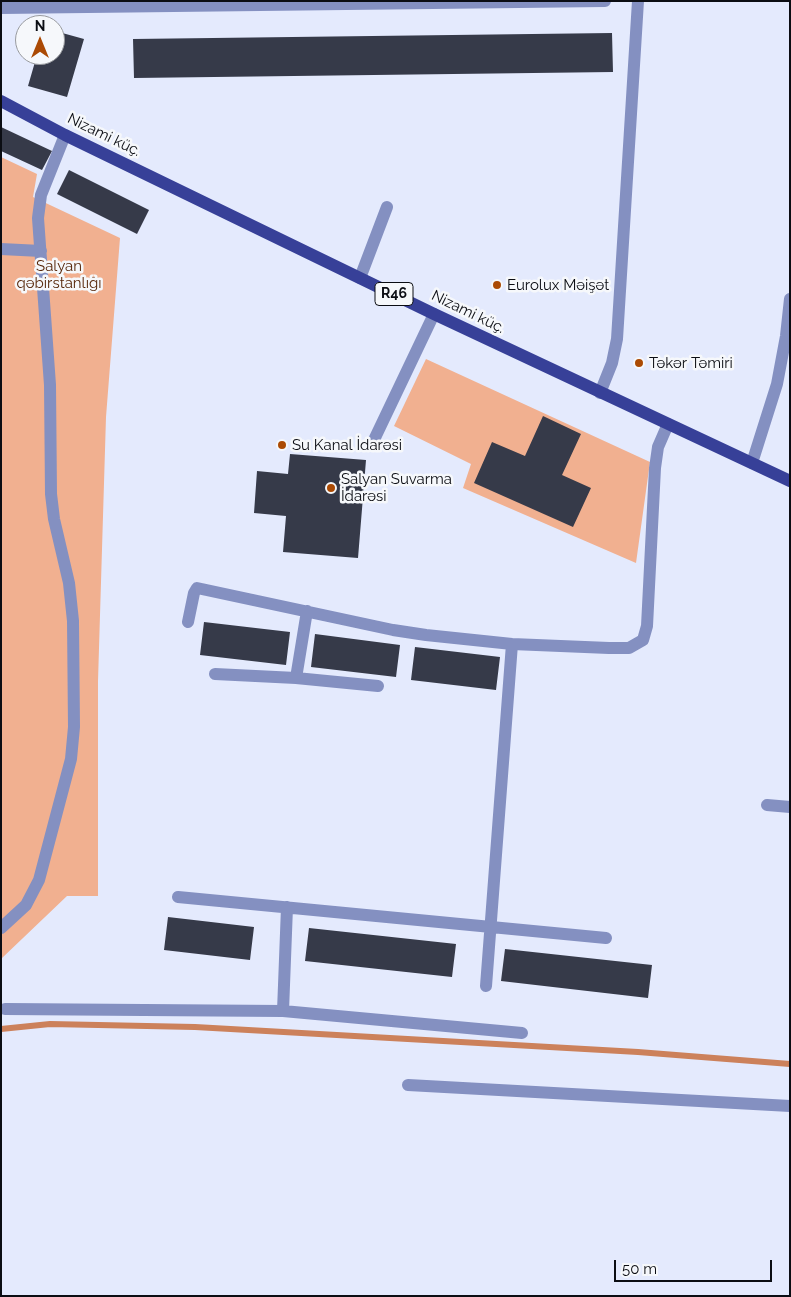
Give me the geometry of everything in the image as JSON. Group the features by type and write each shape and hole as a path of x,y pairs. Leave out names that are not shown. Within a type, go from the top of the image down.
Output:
{"main road":[{"name":"Nizami küç.","path":"1,101 434,314 790,481"}],"street":[{"path":"1,8 142,4 605,1"},
{"path":"600,393 612,363 617,340 638,1"},
{"path":"1,928 26,905 39,880 71,760 74,727 74,621 69,583 54,518 51,494 50,385 38,218 40,195 65,134"},
{"path":"360,278 387,208"},
{"path":"1,249 41,252"},
{"path":"752,463 777,384 786,336 790,299"},
{"path":"373,442 434,314"},
{"path":"188,622 194,593 197,588 393,630 512,644 629,648 643,640 647,626 655,468 658,447 668,424"},
{"path":"296,678 307,611"},
{"path":"486,986 512,644"},
{"path":"215,674 296,678 378,686"},
{"path":"767,805 790,807"},
{"path":"178,897 606,938"},
{"path":"282,1012 287,907"},
{"path":"5,1009 282,1012 522,1033"},
{"path":"408,1085 790,1106"}],"green space":[{"name":"Salyan qəbirstanlığı","path":"1,157 37,174 33,197 120,238 106,417 98,681 98,896 67,896 1,959"},
{"path":"426,359 650,462 636,563 463,488 471,464 394,426"}],"building":[{"path":"612,33 613,72 134,78 133,39"},
{"path":"65,34 84,39 67,97 28,86 34,65 65,65"},
{"path":"1,127 52,151 42,170 1,151"},
{"path":"69,170 149,210 137,234 57,194"},
{"path":"543,416 581,434 562,475 591,488 573,527 474,483 492,442 525,456"},
{"path":"290,454 366,460 358,558 283,552 286,516 254,513 257,471 288,474"},
{"path":"204,622 290,632 286,665 200,655"},
{"path":"315,634 400,645 396,677 311,667"},
{"path":"415,647 500,657 496,690 411,680"},
{"path":"168,917 254,927 250,960 164,950"},
{"path":"309,928 456,944 452,977 305,961"},
{"path":"505,949 652,965 648,998 501,981"}],"waterway":[{"path":"1,1029 50,1024 195,1027 638,1052 790,1064"}],"place":[{"name":"Eurolux Məişət","path":"497,285"},
{"name":"Təkər Təmiri","path":"639,363"},
{"name":"Su Kanal İdarəsi","path":"282,445"},
{"name":"Salyan Suvarma İdarəsi","path":"331,488"}]}
